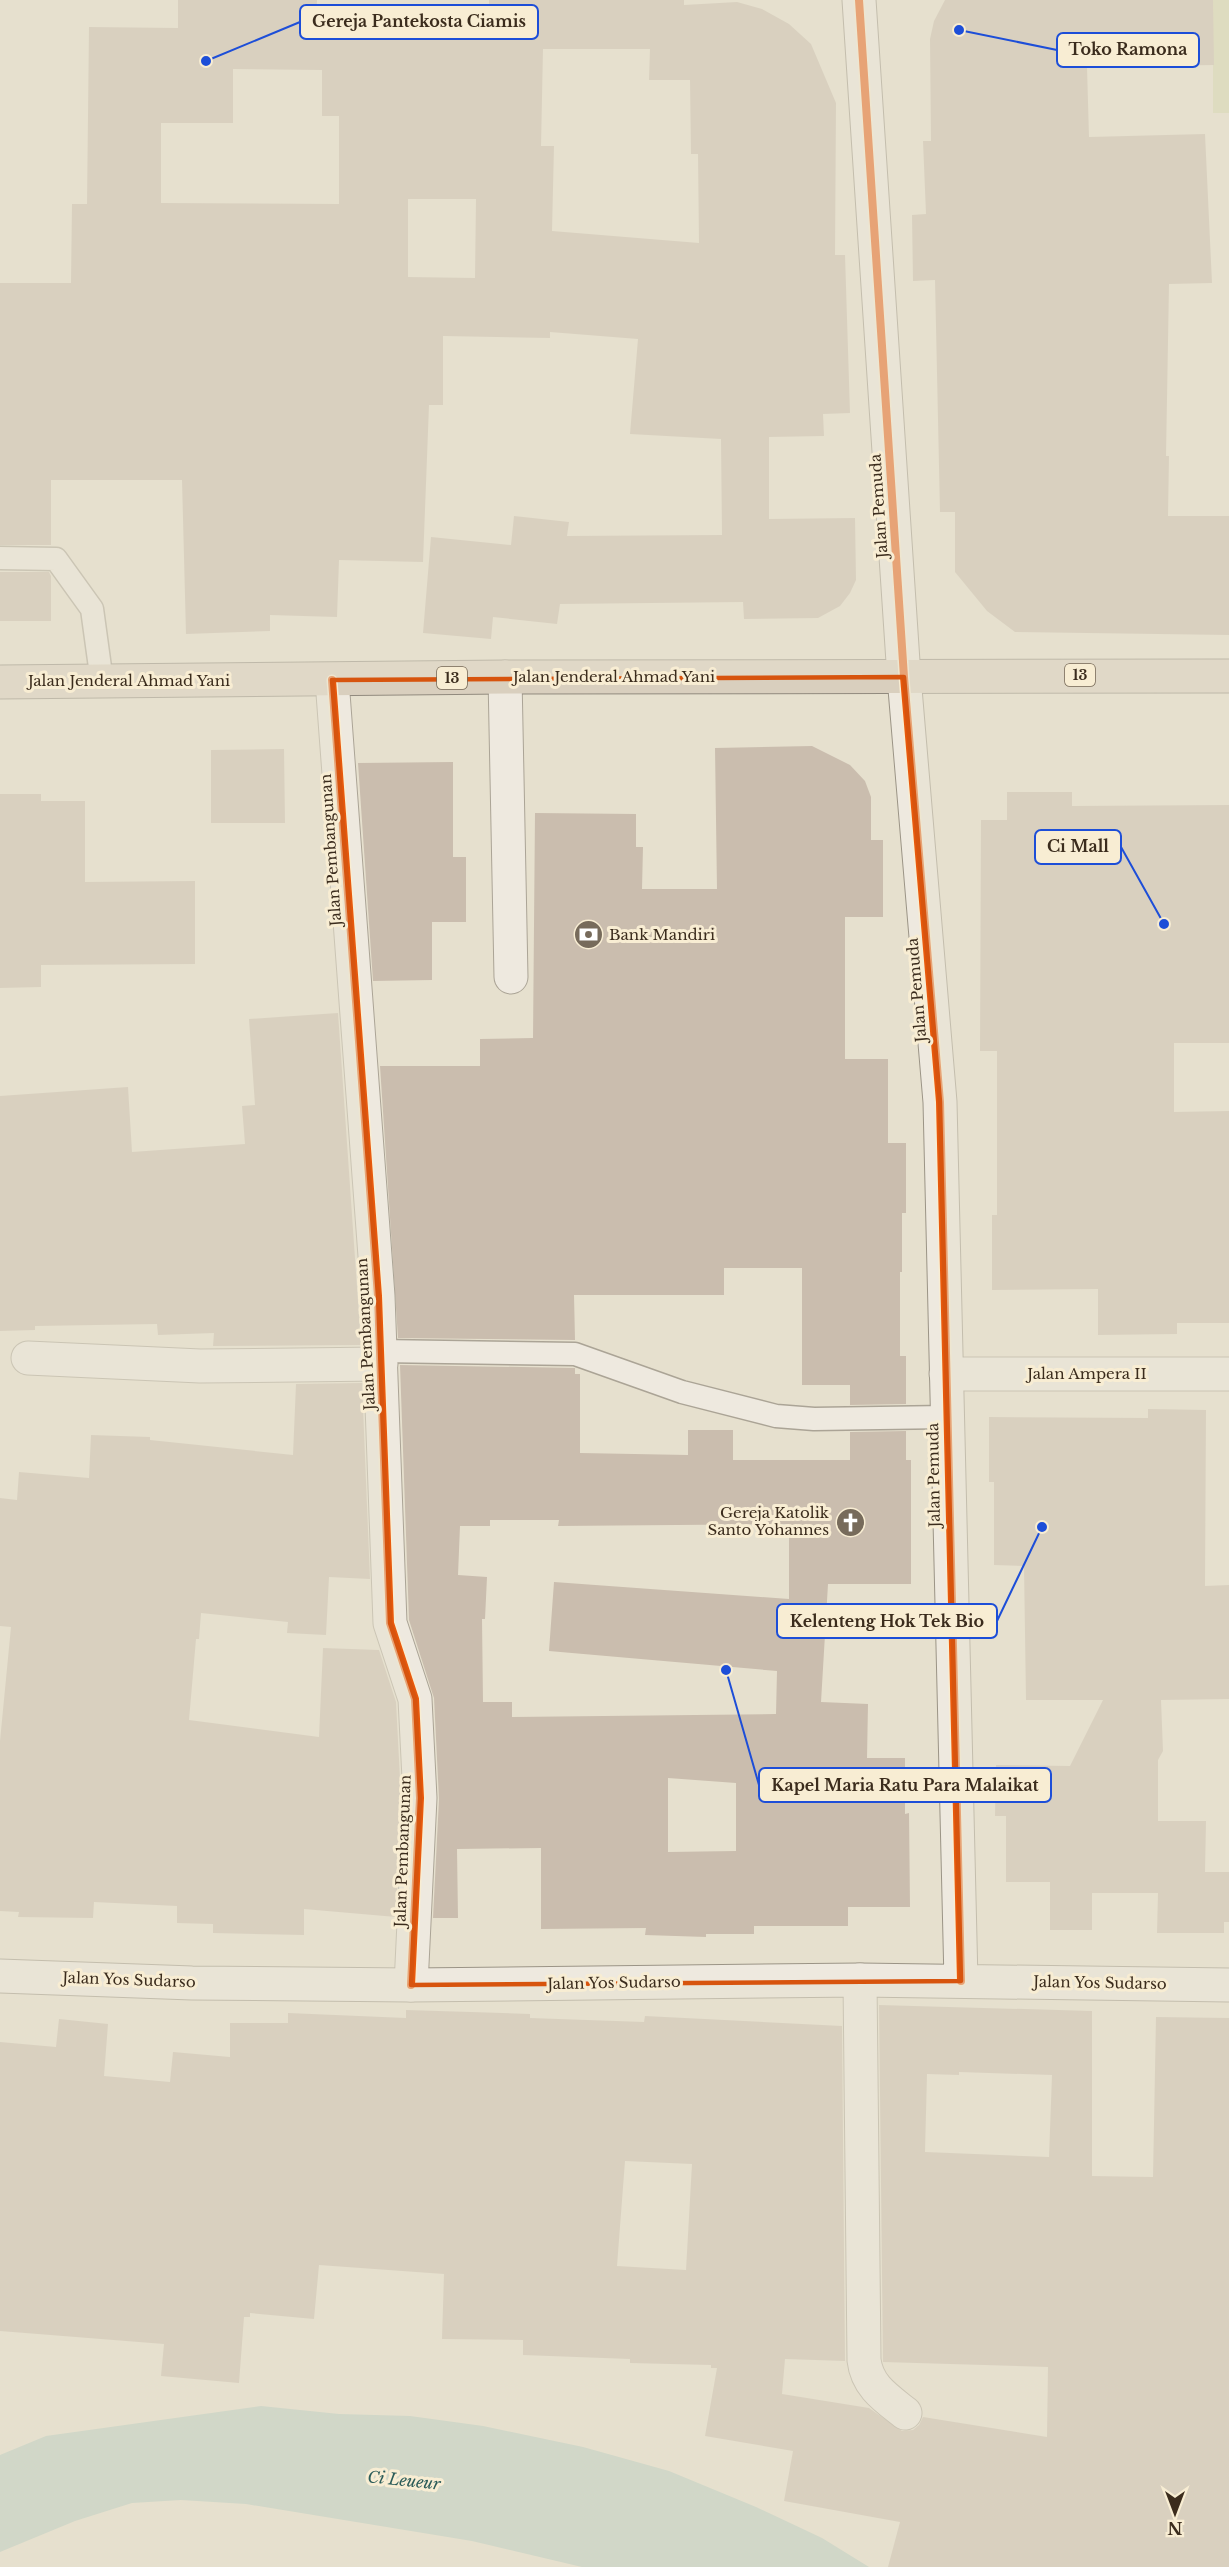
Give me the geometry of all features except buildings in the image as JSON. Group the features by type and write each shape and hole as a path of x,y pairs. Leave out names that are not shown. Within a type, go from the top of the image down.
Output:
{"highway":[{"name":"Jalan Jenderal Ahmad Yani","path":"0,682 505,677 1229,676"}],"street":[{"name":"Jalan Pemuda","path":"859,0 904,677 940,1102 961,1981"},
{"path":"505,677 511,977"},
{"name":"Jalan Pembangunan","path":"332,680 381,1358 390,1623 415,1699 420,1798 411,1985"},
{"path":"28,1358 201,1366 381,1358"},
{"name":"Jalan Ampera II","path":"946,1374 1229,1374"},
{"name":"Jalan Yos Sudarso","path":"0,1976 192,1983 411,1985 860,1980 1229,1985"},
{"path":"860,1980 864,2360 866,2371 873,2385 905,2414"}],"lane":[{"path":"0,558 56,559 92,609 102,682"},
{"path":"381,1358 574,1354 682,1392 776,1416 814,1419 946,1417"}],"highlighted area":[{"path":"904,677 940,1102 961,1981 411,1985 420,1798 415,1699 390,1623 378,1296 332,680"}],"green space":[{"path":"1213,0 1229,0 1229,113 1213,113"}],"water":[{"name":"Ci Leueur","path":"261,2406 339,2414 410,2416 483,2426 583,2447 669,2471 756,2507 822,2538 869,2567 582,2567 472,2541 246,2504 181,2500 132,2503 75,2521 0,2552 0,2455 46,2436"}],"cycle path":[{"path":"859,0 904,677 940,1102 961,1981"},
{"path":"332,680 378,1296 390,1623 415,1699 420,1798 411,1985"}],"place":[{"name":"Toko Ramona","path":"959,30"},
{"name":"Gereja Pantekosta Ciamis","path":"206,61"},
{"name":"Ci Mall","path":"1164,924"},
{"name":"Bank Mandiri","path":"588,935"},
{"name":"Gereja Katolik Santo Yohannes","path":"850,1522"},
{"name":"Kelenteng Hok Tek Bio","path":"1042,1527"},
{"name":"Kapel Maria Ratu Para Malaikat","path":"726,1670"}]}
